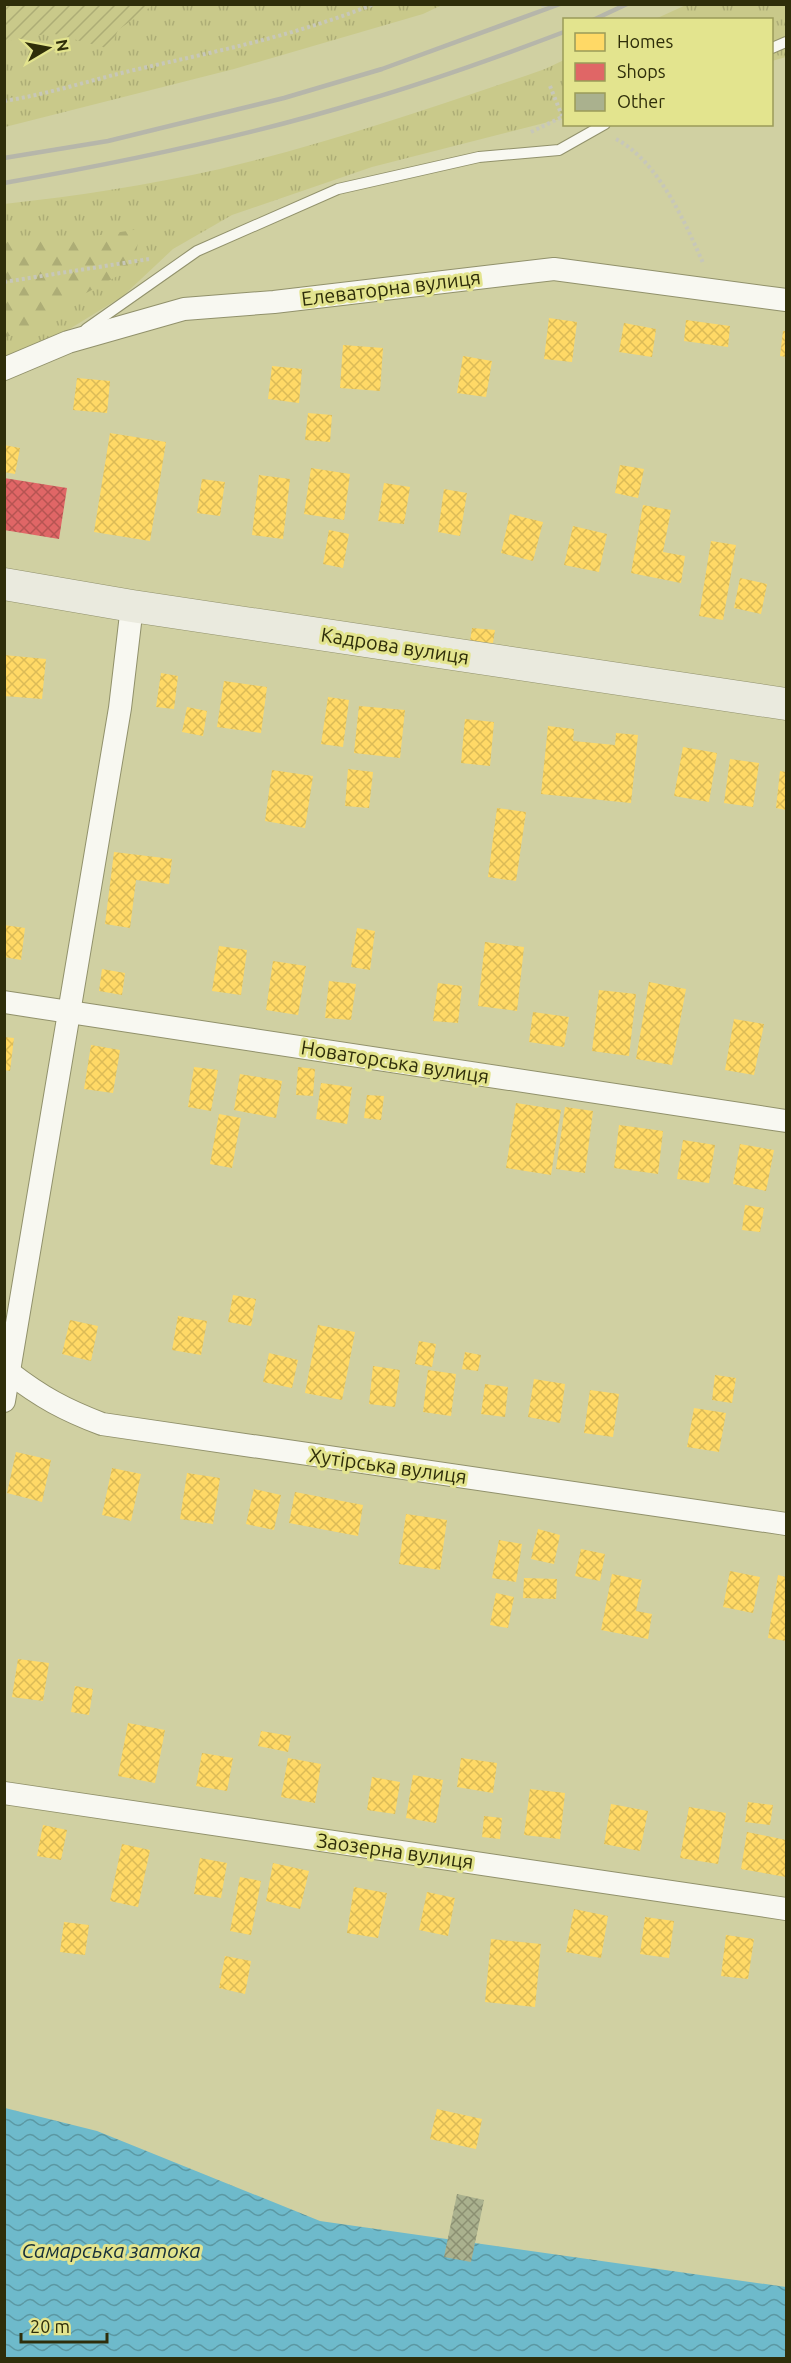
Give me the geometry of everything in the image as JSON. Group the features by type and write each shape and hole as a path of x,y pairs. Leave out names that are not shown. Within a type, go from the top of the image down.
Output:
{"street":[{"name":"Елеваторна вулиця","path":"4,369 68,342 184,309 274,302 554,269 786,300"},
{"name":"Кадрова вулиця","path":"4,584 132,606 786,705"},
{"path":"4,1401 120,708 132,606"},
{"name":"Новаторська вулиця","path":"4,1002 786,1121"},
{"name":"Хутірська вулиця","path":"7,1375 64,1410 102,1424 786,1524"},
{"name":"Заозерна вулиця","path":"4,1793 786,1909"}],"lane":[{"path":"68,342 197,251 338,189 479,157 559,150 601,127"}],"path":[{"path":"4,100 36,96 131,71 285,36 327,23 374,4"},
{"path":"543,4 544,11"},
{"path":"550,86 562,116"},
{"path":"601,127 626,144 650,169 681,213 715,290"},
{"path":"4,282 152,258"}],"green space":[{"path":"5,4 153,5 118,30 110,49 51,33 5,42"},
{"path":"5,5 442,5 423,14 234,69 5,127"},
{"path":"686,5 786,5 786,57 773,61 773,18 657,18"},
{"path":"563,60 563,118 372,167 232,215 173,249 123,296 42,346 5,359 4,204 140,185 261,159 343,136 545,69"},
{"path":"140,229 134,267 77,298 36,330 5,337 5,242 75,239"}],"water":[{"name":"Самарська затока","path":"5,2108 97,2131 320,2221 786,2287 786,2358 5,2358"}],"building: Homes":[{"path":"549,318 577,322 572,362 544,359"},
{"path":"686,320 730,326 728,347 684,341"},
{"path":"624,323 656,329 652,357 619,352"},
{"path":"783,331 786,331 786,357 780,356"},
{"path":"343,345 383,348 380,391 340,388"},
{"path":"463,356 492,361 486,397 457,393"},
{"path":"272,366 302,369 299,403 268,399"},
{"path":"77,378 110,381 107,413 73,410"},
{"path":"308,413 332,415 330,442 305,440"},
{"path":"110,433 166,442 150,541 94,532"},
{"path":"4,445 20,448 15,474 4,472"},
{"path":"620,465 644,469 638,498 615,493"},
{"path":"311,468 350,474 344,520 304,514"},
{"path":"259,475 290,479 283,539 252,535"},
{"path":"202,479 225,482 220,516 197,513"},
{"path":"384,483 410,487 404,524 378,521"},
{"path":"444,489 467,493 460,536 438,532"},
{"path":"643,505 671,510 663,552 685,556 681,583 631,573"},
{"path":"510,514 543,522 533,561 501,553"},
{"path":"573,526 607,534 599,572 564,565"},
{"path":"329,530 349,534 343,568 323,564"},
{"path":"711,541 736,545 723,620 699,616"},
{"path":"740,578 767,584 761,614 734,608"},
{"path":"472,628 495,630 493,643 470,641"},
{"path":"4,655 46,659 42,699 4,696"},
{"path":"161,673 178,676 174,709 156,707"},
{"path":"224,681 267,687 261,733 217,727"},
{"path":"328,697 349,700 343,747 321,744"},
{"path":"359,706 405,710 400,758 354,753"},
{"path":"187,707 207,711 203,736 182,732"},
{"path":"465,719 494,722 490,766 461,763"},
{"path":"548,726 574,729 573,741 615,745 616,733 638,735 631,803 541,794"},
{"path":"683,747 717,753 709,802 674,796"},
{"path":"730,759 759,763 753,807 724,803"},
{"path":"348,769 373,772 369,808 345,806"},
{"path":"272,770 313,776 305,828 265,821"},
{"path":"780,771 786,772 786,810 776,808"},
{"path":"497,808 526,812 516,881 488,877"},
{"path":"114,852 172,859 169,884 136,880 130,928 105,924"},
{"path":"4,925 25,928 21,960 4,957"},
{"path":"357,928 375,931 370,970 351,967"},
{"path":"485,942 524,947 517,1011 478,1006"},
{"path":"219,946 247,950 241,995 212,991"},
{"path":"273,961 306,966 298,1015 266,1010"},
{"path":"102,969 125,973 122,995 99,991"},
{"path":"329,981 356,984 351,1020 325,1018"},
{"path":"649,982 686,989 672,1065 636,1059"},
{"path":"438,983 462,986 458,1023 433,1021"},
{"path":"599,990 636,994 629,1056 592,1051"},
{"path":"533,1012 569,1017 564,1047 529,1042"},
{"path":"734,1019 764,1024 754,1075 725,1070"},
{"path":"4,1037 14,1038 10,1071 4,1070"},
{"path":"91,1045 120,1050 113,1093 84,1089"},
{"path":"194,1067 218,1070 211,1111 188,1107"},
{"path":"298,1067 315,1069 313,1096 296,1095"},
{"path":"240,1074 282,1081 276,1118 234,1110"},
{"path":"321,1083 352,1087 347,1124 316,1119"},
{"path":"367,1095 384,1096 381,1120 364,1118"},
{"path":"516,1103 561,1110 551,1175 506,1168"},
{"path":"565,1107 593,1111 585,1173 556,1169"},
{"path":"219,1114 241,1118 232,1168 210,1164"},
{"path":"619,1125 663,1131 658,1174 614,1168"},
{"path":"683,1140 715,1145 709,1183 677,1179"},
{"path":"740,1144 774,1150 766,1191 733,1184"},
{"path":"745,1205 764,1208 760,1232 742,1230"},
{"path":"233,1295 256,1299 251,1326 228,1322"},
{"path":"178,1316 207,1321 201,1355 172,1350"},
{"path":"70,1320 98,1326 91,1361 62,1354"},
{"path":"318,1325 355,1332 342,1400 305,1393"},
{"path":"419,1341 436,1344 432,1367 415,1364"},
{"path":"465,1352 481,1355 478,1371 462,1369"},
{"path":"269,1353 298,1360 292,1388 263,1382"},
{"path":"373,1366 400,1370 395,1407 369,1404"},
{"path":"428,1370 456,1374 451,1416 423,1412"},
{"path":"715,1375 736,1378 732,1403 712,1400"},
{"path":"534,1379 565,1384 560,1423 528,1417"},
{"path":"485,1384 508,1387 505,1417 481,1414"},
{"path":"590,1390 619,1394 613,1437 584,1433"},
{"path":"694,1408 726,1413 719,1452 687,1447"},
{"path":"16,1452 51,1460 42,1502 7,1493"},
{"path":"112,1468 141,1474 131,1521 102,1515"},
{"path":"187,1473 220,1478 213,1524 180,1519"},
{"path":"254,1489 281,1495 274,1530 246,1524"},
{"path":"295,1492 363,1505 358,1536 289,1523"},
{"path":"406,1514 447,1520 440,1570 399,1564"},
{"path":"538,1529 560,1535 554,1564 531,1559"},
{"path":"499,1540 522,1544 516,1582 492,1578"},
{"path":"581,1549 605,1554 600,1581 575,1576"},
{"path":"730,1571 760,1577 753,1613 723,1607"},
{"path":"612,1574 642,1580 636,1611 652,1614 648,1639 601,1630"},
{"path":"778,1575 786,1577 786,1641 768,1638"},
{"path":"524,1578 557,1579 556,1599 523,1598"},
{"path":"496,1593 514,1597 508,1628 490,1625"},
{"path":"18,1659 49,1663 43,1701 12,1697"},
{"path":"75,1686 93,1689 89,1715 71,1712"},
{"path":"128,1723 165,1730 155,1783 118,1776"},
{"path":"261,1731 291,1736 288,1752 258,1746"},
{"path":"202,1753 233,1758 227,1791 196,1786"},
{"path":"288,1758 321,1764 315,1803 281,1797"},
{"path":"461,1758 497,1763 493,1793 457,1787"},
{"path":"413,1775 443,1780 436,1823 406,1818"},
{"path":"372,1777 400,1782 395,1814 367,1810"},
{"path":"530,1789 565,1793 560,1839 524,1835"},
{"path":"748,1802 773,1805 770,1825 745,1822"},
{"path":"611,1804 648,1811 640,1851 604,1844"},
{"path":"689,1807 726,1813 718,1864 680,1858"},
{"path":"484,1816 502,1818 500,1839 482,1837"},
{"path":"43,1825 67,1830 61,1860 37,1856"},
{"path":"747,1832 786,1840 786,1877 741,1869"},
{"path":"122,1844 150,1850 138,1907 110,1901"},
{"path":"200,1858 227,1863 221,1898 194,1894"},
{"path":"273,1863 309,1871 300,1909 266,1901"},
{"path":"240,1877 261,1881 251,1935 230,1931"},
{"path":"354,1887 387,1893 378,1938 347,1933"},
{"path":"427,1892 455,1898 448,1936 419,1930"},
{"path":"574,1909 608,1916 601,1958 566,1952"},
{"path":"645,1917 674,1921 669,1958 640,1954"},
{"path":"64,1922 89,1925 85,1955 60,1952"},
{"path":"726,1935 754,1939 748,1979 721,1976"},
{"path":"491,1939 541,1944 535,2007 485,2002"},
{"path":"225,1956 251,1961 245,1994 219,1988"},
{"path":"437,2109 482,2119 476,2149 430,2139"}],"building: Shops":[{"path":"4,478 67,488 59,539 4,530"}],"building: Other":[{"path":"457,2194 484,2200 471,2262 444,2257"}],"railway":[{"path":"4,158 108,141 284,98 382,69 560,4"},
{"path":"597,18 627,4"},
{"path":"4,183 140,157 319,114 489,60 563,32"}]}
